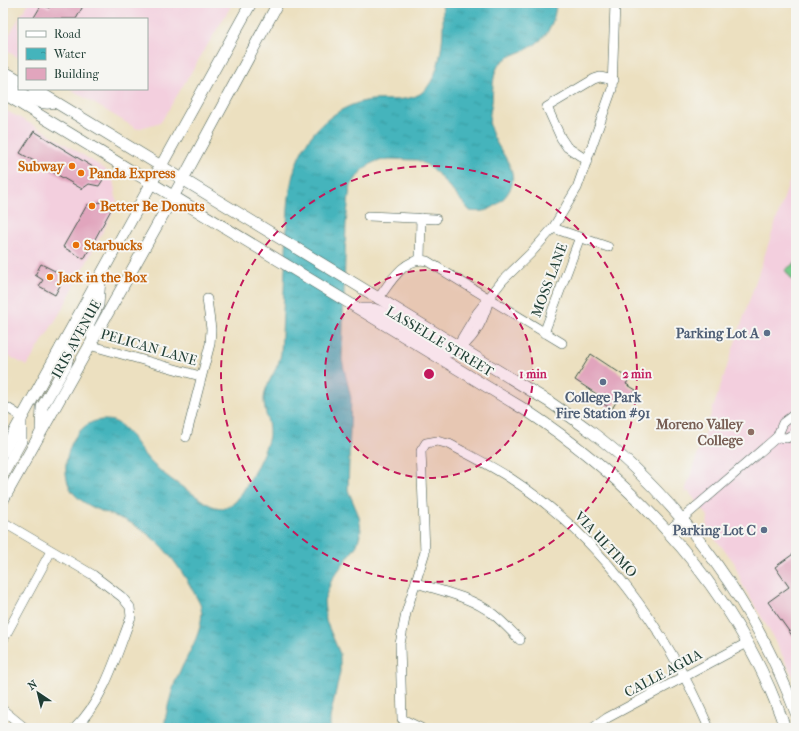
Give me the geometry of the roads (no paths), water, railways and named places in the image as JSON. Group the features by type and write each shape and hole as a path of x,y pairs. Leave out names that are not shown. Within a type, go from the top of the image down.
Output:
{"main road":[{"name":"IRIS AVENUE","path":"3,452 251,3"},
{"name":"IRIS AVENUE","path":"3,500 183,179 278,3"},
{"path":"3,71 18,79"},
{"path":"3,83 38,102 46,104 55,102"},
{"name":"LASSELLE STREET","path":"36,90 148,157 160,166 361,289 548,401 586,428 632,466 697,536 746,609 766,643 795,707"},
{"name":"LASSELLE STREET","path":"3,93 173,195 551,427 601,465 668,531 712,587 747,643 766,681 785,728"},
{"path":"91,341 88,325 98,305 100,276"},
{"path":"359,309 380,312 447,352 453,352 459,348"},
{"path":"41,432 42,407 66,365 68,356 67,351 61,347"},
{"path":"3,474 21,441 22,418"},
{"path":"747,643 754,645 761,651 784,701 795,707"}],"street":[{"path":"459,348 462,338 473,319 503,280 530,254 553,228 574,194 588,161 609,100 614,80 616,3"},
{"path":"588,161 568,147 561,138 547,107 594,79 600,77 614,80"},
{"path":"368,216 436,219"},
{"path":"420,218 420,259"},
{"path":"553,228 608,247"},
{"name":"MOSS LANE","path":"544,333 580,237"},
{"path":"378,299 398,273 408,264 420,259 427,261 562,343"},
{"path":"186,437 200,376 210,344 211,329 207,299"},
{"name":"PELICAN LANE","path":"91,341 200,376"},
{"path":"3,405 22,418"},
{"path":"668,531 777,437 783,423 796,413"},
{"path":"777,437 787,438 796,432"},
{"name":"VIA ULTIMO","path":"416,583 425,552 420,463 421,451 426,443 437,441 448,444 486,463 511,478 569,524 619,576 636,597 662,636 685,677 709,728"},
{"path":"3,522 93,575 122,597 130,607 131,618 104,688 95,705 75,728"},
{"path":"3,640 51,551"},
{"path":"421,728 402,719 400,644 406,613 416,583 464,598 479,605 493,614 520,640"},
{"name":"CALLE AGUA","path":"593,728 607,718 747,643"},
{"path":"3,710 25,728"}],"water":[{"path":"442,3 556,4 553,21 545,35 534,45 502,61 498,66 495,75 489,123 493,136 509,164 512,173 512,182 509,192 500,202 486,210 478,212 470,211 437,173 427,165 417,160 389,159 374,162 362,170 350,187 346,224 342,360 351,398 348,490 359,516 361,531 357,545 332,579 324,601 326,621 340,654 340,672 330,718 330,728 164,728 168,705 175,682 194,643 201,623 202,613 200,604 186,579 170,556 150,536 125,520 91,507 74,494 68,485 66,473 66,461 69,449 82,429 91,423 102,420 113,421 127,431 144,455 159,470 205,502 215,507 223,508 230,506 236,501 256,469 268,441 269,429 264,398 281,353 289,195 291,182 299,156 318,128 334,114 343,109 372,100 396,100 415,97 428,87 434,77 441,52 443,25"}],"place":[{"name":"Subway","path":"72,166"},
{"name":"Panda Express","path":"81,173"},
{"name":"Better Be Donuts","path":"92,206"},
{"name":"Starbucks","path":"76,245"},
{"name":"Jack in the Box","path":"50,277"},
{"name":"Parking Lot A","path":"767,333"},
{"name":"College Park Fire Station #91","path":"603,382"},
{"name":"Moreno Valley College","path":"751,432"},
{"name":"Parking Lot C","path":"764,530"}]}
